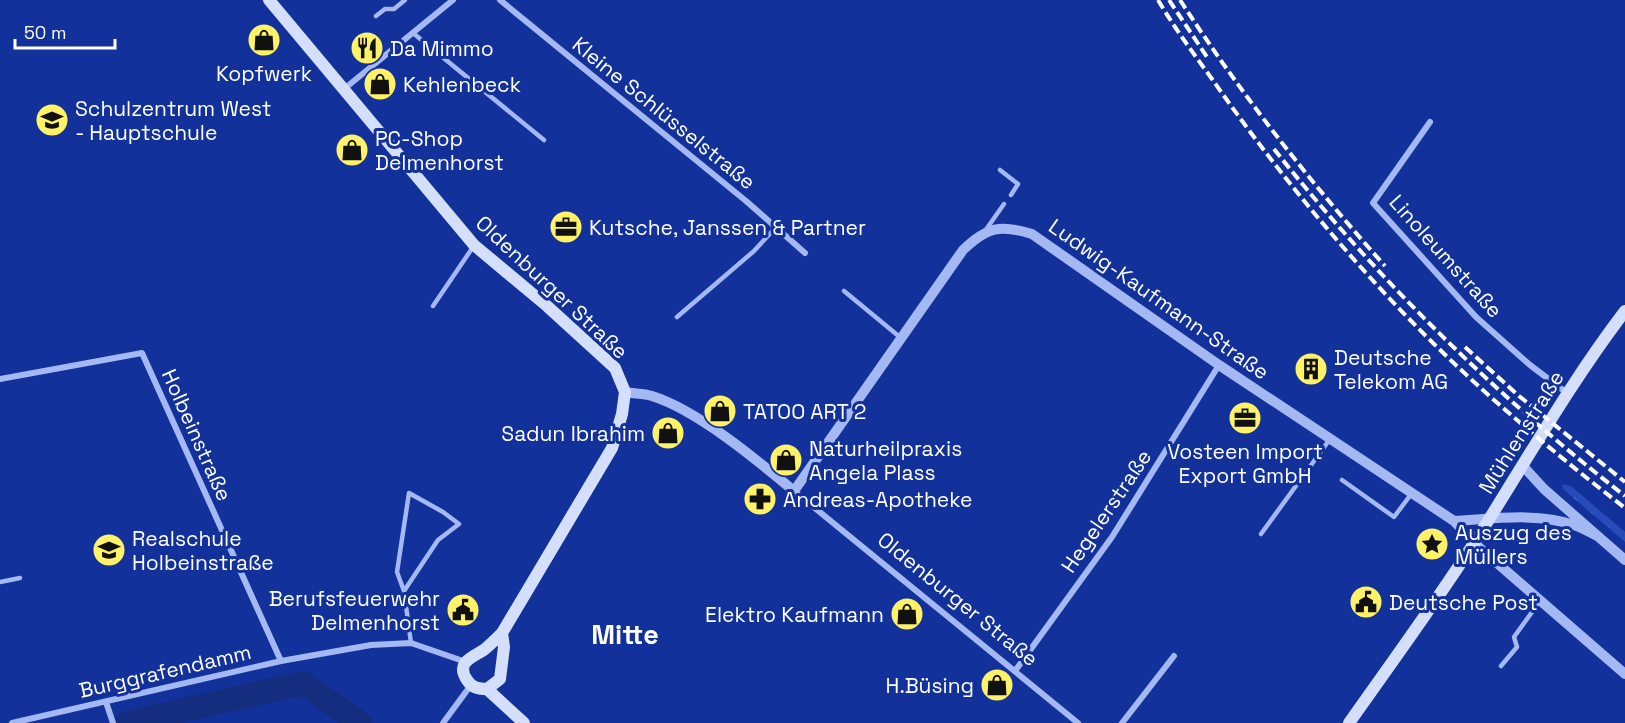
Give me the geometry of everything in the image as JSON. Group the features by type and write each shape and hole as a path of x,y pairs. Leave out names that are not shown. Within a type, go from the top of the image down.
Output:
{"main road":[{"name":"Oldenburger Straße","path":"269,0 474,245 547,306 615,368 624,392"},
{"name":"Mühlenstraße","path":"1349,723 1474,543 1567,393 1625,311"},
{"path":"483,651 502,633 612,448 622,414 624,392"},
{"path":"500,663 492,653 483,651 475,653 466,662 465,676 471,685 477,688 493,686 501,675 500,663 504,646 502,633"},
{"path":"493,686 524,723"}],"street":[{"path":"344,89 453,0"},
{"name":"Kleine Schlüsselstraße","path":"501,0 746,201 805,253"},
{"name":"Linoleumstraße","path":"1430,122 1373,203 1476,317 1530,365 1567,393"},
{"name":"Ludwig-Kaufmann-Straße","path":"794,491 963,249 976,237 996,228 1013,228 1032,234 1219,365 1454,521 1474,543 1625,674"},
{"name":"Holbeinstraße","path":"0,380 142,353 281,661"},
{"name":"Hegelerstraße","path":"1015,671 1112,537 1219,365"},
{"name":"Oldenburger Straße","path":"624,392 650,395 684,410 724,436 1078,723"},
{"path":"1523,466 1544,489 1625,560"},
{"path":"1454,521 1527,518 1553,520 1575,525 1599,537"},
{"name":"Burggrafendamm","path":"12,723 281,661 371,645 411,643 466,662"},
{"path":"1122,723 1174,656"},
{"path":"443,723 471,685"},
{"path":"106,702 113,723"}],"lane":[{"path":"376,16 385,9 394,9 405,0"},
{"path":"413,33 544,140"},
{"path":"1000,170 1018,184 1011,195"},
{"path":"982,234 1004,204"},
{"path":"677,317 754,251 775,228"},
{"path":"433,306 474,245"},
{"path":"844,291 901,338"},
{"path":"1261,534 1330,439"},
{"path":"1342,480 1394,517 1412,493"},
{"path":"404,591 438,540 459,524 409,493 397,572 404,591 411,643"},
{"path":"0,582 20,578"},
{"path":"1501,666 1517,647 1514,637 1540,601"}],"green space":[{"path":"1562,484 1571,486 1625,532 1625,542 1563,489"}],"waterway":[{"path":"127,723 303,683 360,723"}],"railway":[{"path":"1158,0 1262,148 1316,216 1373,281 1433,343 1502,407 1625,508"},
{"path":"1169,0 1207,57"},
{"path":"1180,0 1277,137 1385,266"},
{"path":"1274,149 1354,244 1439,333 1529,417 1625,496"},
{"path":"1465,347 1519,396 1625,482"}],"place":[{"name":"Kopfwerk","path":"264,40"},
{"name":"Da Mimmo","path":"367,48"},
{"name":"Kehlenbeck","path":"380,84"},
{"name":"Schulzentrum West - Hauptschule","path":"52,120"},
{"name":"PC-Shop Delmenhorst","path":"352,150"},
{"name":"Kutsche, Janssen & Partner","path":"566,227"},
{"name":"Deutsche Telekom AG","path":"1311,369"},
{"name":"TATOO ART 2","path":"720,411"},
{"name":"Vosteen Import Export GmbH","path":"1245,418"},
{"name":"Sadun Ibrahim","path":"668,433"},
{"name":"Naturheilpraxis Angela Plass","path":"786,460"},
{"name":"Andreas-Apotheke","path":"760,499"},
{"name":"Auszug des Müllers","path":"1432,544"},
{"name":"Realschule Holbeinstraße","path":"109,550"},
{"name":"Deutsche Post","path":"1366,602"},
{"name":"Berufsfeuerwehr Delmenhorst","path":"463,610"},
{"name":"Elektro Kaufmann","path":"907,614"},
{"name":"H.Büsing","path":"997,685"}],"district":[{"name":"Mitte","path":"625,634"}]}
